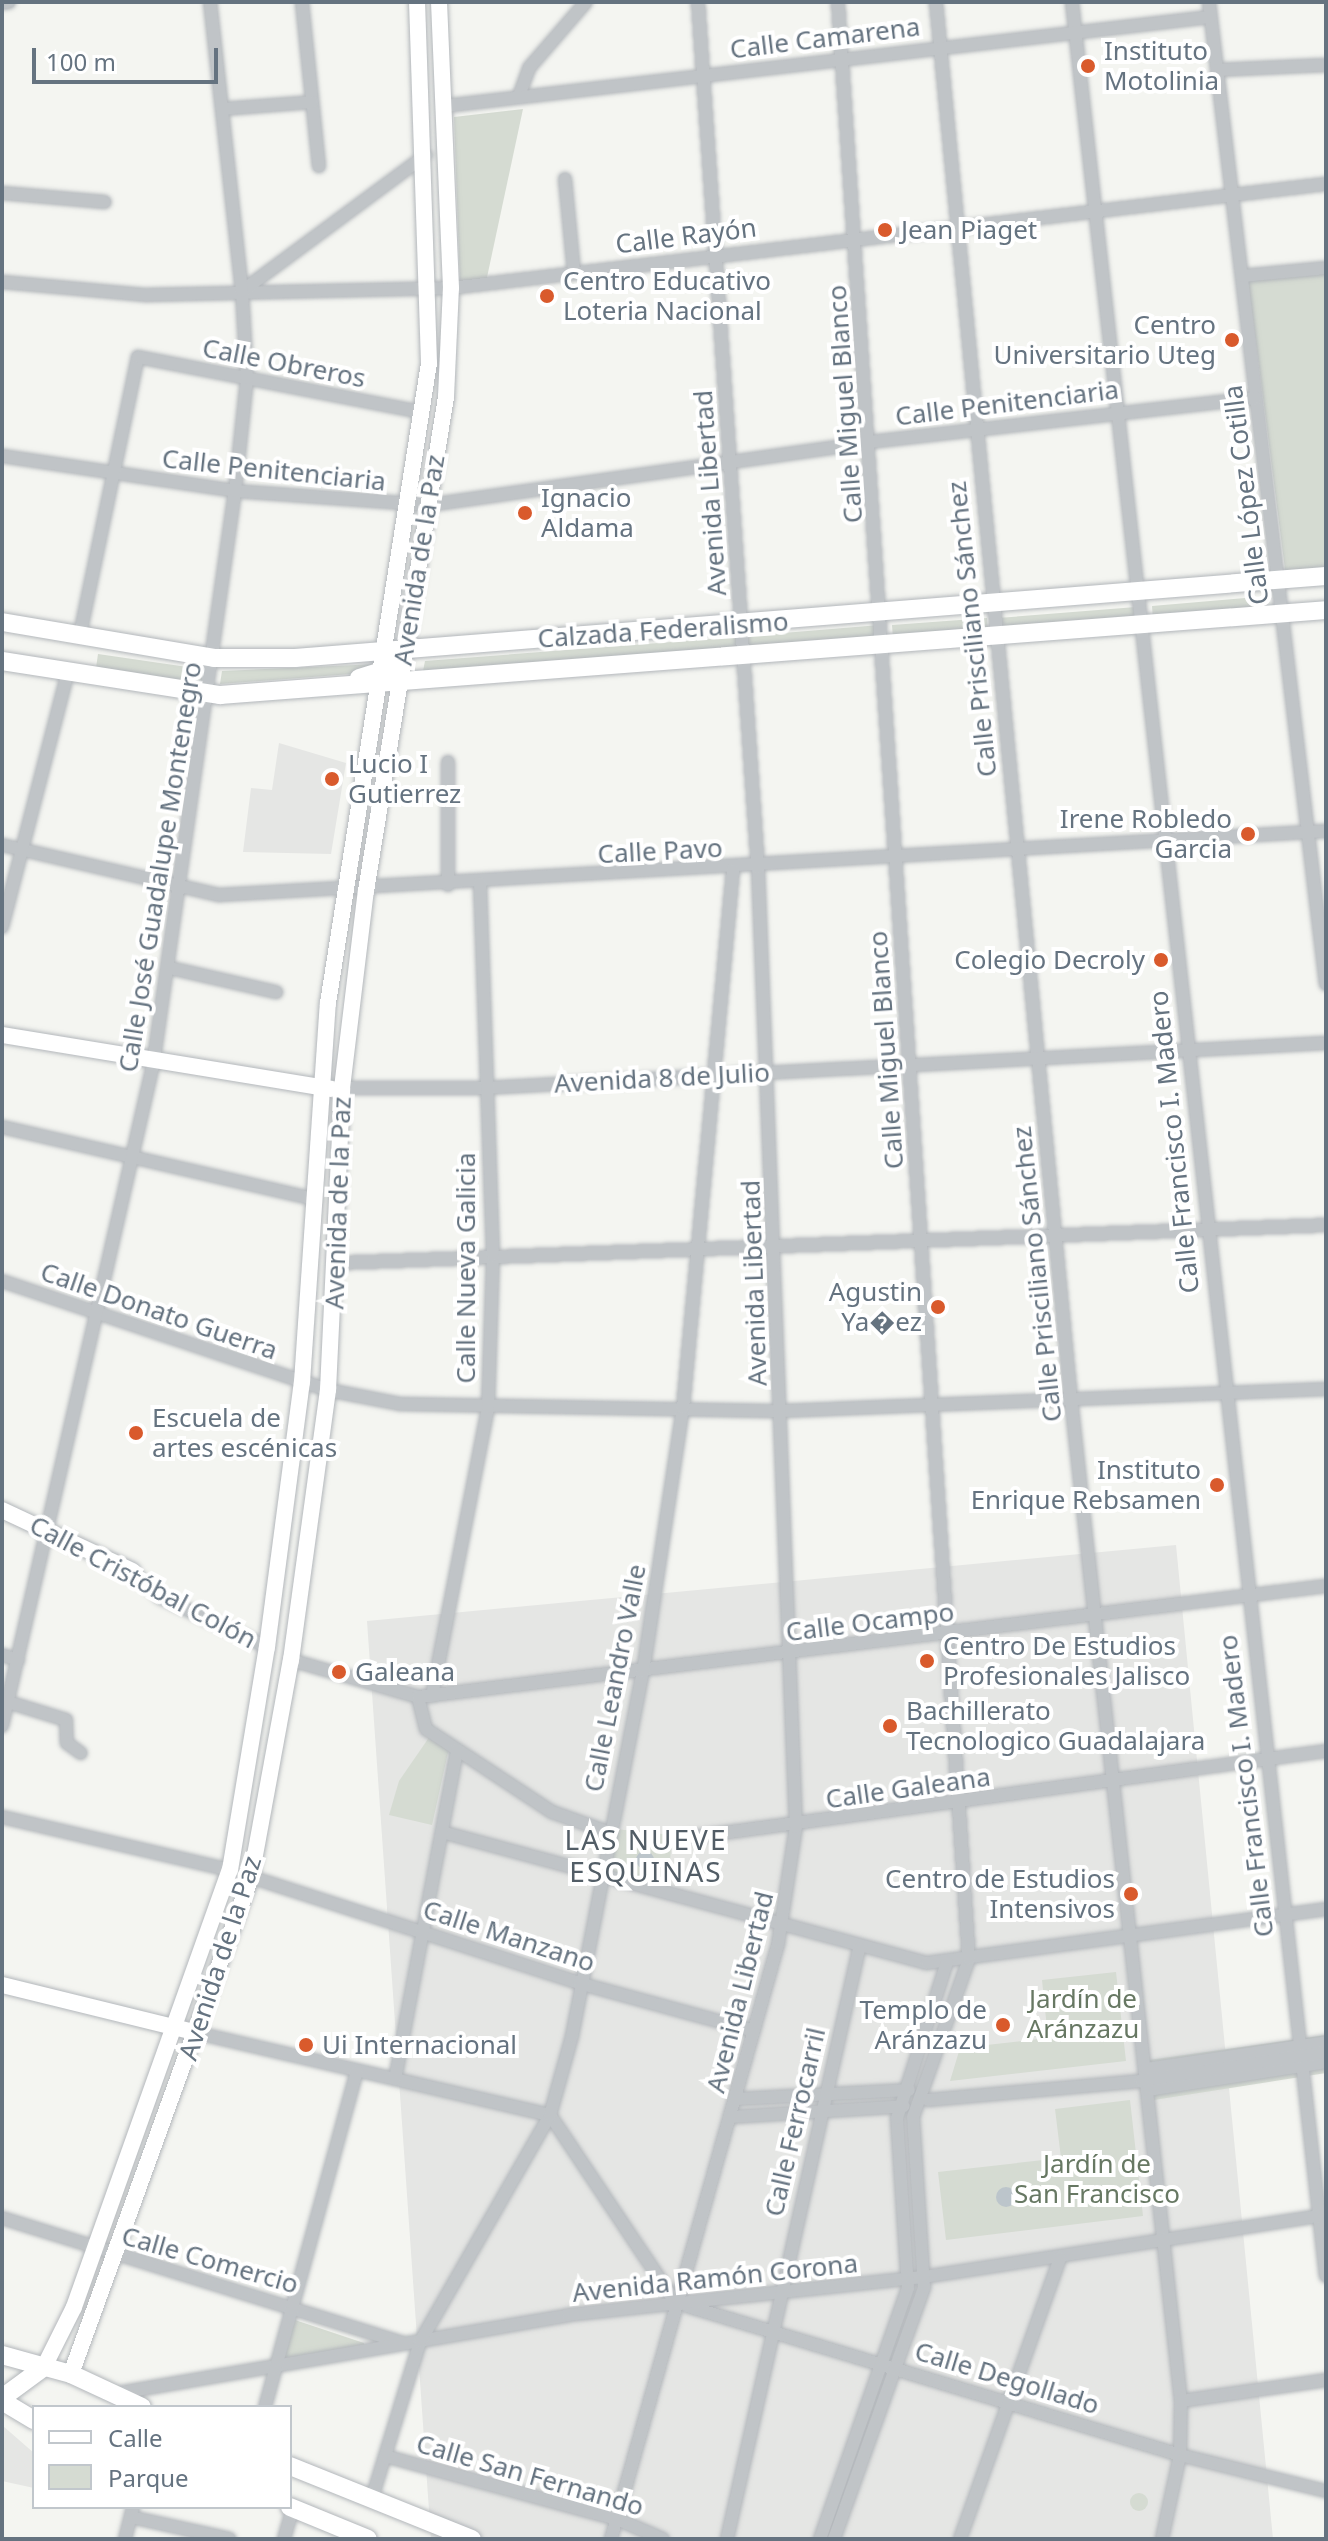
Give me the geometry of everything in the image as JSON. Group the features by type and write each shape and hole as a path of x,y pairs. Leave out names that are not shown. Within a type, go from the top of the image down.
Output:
{"main road":[{"name":"Calzada Federalismo","path":"2,622 214,658 384,651 402,658 741,625 1326,576"},
{"name":"Calzada Federalismo","path":"2,661 214,695 380,682 398,686 1142,622 1326,610"},
{"path":"380,682 402,658"},
{"path":"2,2355 71,2374 137,2405"},
{"path":"32,2419 2,2399 44,2367"},
{"path":"292,2467 472,2539"},
{"path":"292,2507 368,2539"}],"street":[{"path":"2,3 9,2"},
{"name":"Calle José Guadalupe Montenegro","path":"2,1726 153,1065 214,695 214,658 247,378 242,291 210,2"},
{"path":"302,2 319,166"},
{"name":"Avenida de la Paz","path":"44,2367 95,2248 230,1870 267,1647 302,1382 317,1200 321,1089 344,892 421,412 431,288 417,2"},
{"name":"Avenida de la Paz","path":"71,2374 251,1877 291,1660 328,1390 339,1263 342,1088 366,891 446,397 451,288 439,2"},
{"path":"519,96 529,68 586,2"},
{"name":"Avenida Libertad","path":"611,2539 783,1925 796,1827 776,1244 758,868 698,2"},
{"name":"Calle Miguel Blanco","path":"838,2 883,644 929,1405 969,1959 923,2098"},
{"name":"Calle Prisciliano Sánchez","path":"936,2 990,604 1071,1399 1181,2401 1180,2455 1162,2539"},
{"name":"Calle Francisco I. Madero","path":"1072,2 1121,412 1246,1597 1300,2056 1323,2216 1326,2276"},
{"name":"Calle López Cotilla","path":"1209,2 1308,833 1322,926 1326,984"},
{"name":"Calle Camarena","path":"445,106 1210,17"},
{"path":"1217,70 1326,65"},
{"path":"222,109 312,102"},
{"path":"242,291 426,155"},
{"path":"565,179 574,272"},
{"name":"Calle Rayón","path":"2,282 146,295 451,288 1326,184"},
{"path":"2,193 105,202"},
{"path":"1242,276 1326,268"},
{"name":"Calle Obreros","path":"116,475 138,357 421,412"},
{"name":"Calle Penitenciaria","path":"2,456 235,491 429,505 869,442 1256,398"},
{"path":"80,634 116,475"},
{"path":"2,927 68,672"},
{"path":"448,762 448,885"},
{"name":"Calle Pavo","path":"2,845 219,895 366,891 896,861 1326,831"},
{"name":"Calle Leandro Valle","path":"372,2498 420,2342 550,2115 643,1672 683,1408 733,870"},
{"name":"Calle Nueva Galicia","path":"432,1696 488,1407 493,1255 484,1088 480,883"},
{"path":"170,968 276,992"},
{"name":"Avenida 8 de Julio","path":"2,1035 153,1065 321,1089 484,1088 1326,1043"},
{"path":"2,1127 317,1200"},
{"path":"339,1263 920,1237 1326,1225"},
{"name":"Calle Donato Guerra","path":"2,1281 328,1390 400,1404 488,1407"},
{"path":"488,1407 781,1411 1326,1389"},
{"name":"Calle Cristóbal Colón","path":"2,1510 132,1571 160,1597 291,1660 418,1697"},
{"name":"Calle Ocampo","path":"418,1697 1095,1617 1326,1586"},
{"path":"2,1655 18,1660"},
{"path":"418,1697 426,1729 552,1812 608,1832"},
{"path":"8,1702 66,1720 67,1743 81,1753"},
{"path":"395,2079 457,1750"},
{"name":"Calle Galeana","path":"686,1838 796,1827 1326,1751"},
{"path":"2,1817 230,1870"},
{"path":"442,1832 783,1925 859,1949 947,1962 1326,1909"},
{"name":"Calle Manzano","path":"251,1877 579,1983 754,2031"},
{"name":"Calle Ferrocarril","path":"727,2539 779,2331 778,2293 859,1949"},
{"path":"820,2539 884,2363 907,2279 900,2106 947,1962"},
{"path":"2,1985 550,2115 676,2303"},
{"path":"1147,2080 1300,2056 1326,2042"},
{"path":"731,2117 900,2106 923,2098 1147,2080 1326,2052"},
{"path":"1300,2056 1326,2062"},
{"path":"266,2405 357,2071"},
{"path":"736,2099 904,2090 923,2098"},
{"path":"834,2539 899,2367 924,2277 923,2098"},
{"name":"Avenida Ramón Corona","path":"110,2394 676,2303 924,2277 1323,2216"},
{"name":"Calle Comercio","path":"2,2218 115,2256 407,2344"},
{"path":"960,2539 1060,2258"},
{"name":"Calle Degollado","path":"676,2303 1010,2400 1180,2455 1326,2491"},
{"path":"1181,2401 1326,2380"},
{"name":"Calle San Fernando","path":"385,2456 617,2519 663,2539"},
{"path":"284,2539 291,2509"},
{"path":"125,2539 132,2512 230,2539"}],"shaded area":[{"path":"279,743 346,763 331,854 243,852 251,788 272,790"},
{"path":"1176,1545 1273,2539 431,2539 367,1621"},
{"path":"641,1851 649,1851 654,1860 652,1867 641,1869 636,1864 636,1856"},
{"path":"1006,2187 1013,2190 1016,2197 1013,2204 1006,2207 999,2204 996,2197 999,2190"},
{"path":"3,2426 32,2451 32,2488 2,2481"}],"green space":[{"path":"523,109 486,282 460,285 454,117"},
{"path":"1326,264 1326,573 1286,577 1247,273"},
{"path":"1257,597 1258,612 1153,620 1152,606"},
{"path":"1136,607 1137,621 999,632 998,618"},
{"path":"987,618 988,632 893,639 892,625"},
{"path":"880,625 881,640 749,651 747,636"},
{"path":"737,637 738,652 422,676 425,661"},
{"path":"98,654 208,670 206,684 96,668"},
{"path":"378,664 377,672 220,684 222,671"},
{"path":"430,1736 449,1748 432,1825 389,1815 399,1781"},
{"path":"616,1829 672,1835 668,1889 608,1873"},
{"name":"Jardín de Aránzazu","path":"1116,1972 1126,2061 950,2081 960,2048 1048,2038 1042,1980"},
{"path":"1326,2035 1326,2073 1154,2100 1149,2060"},
{"name":"Jardín de San Francisco","path":"1130,2100 1143,2216 946,2240 938,2172 1061,2158 1055,2109"},
{"path":"295,2320 364,2343 364,2347 284,2360"},
{"path":"1139,2493 1148,2502 1139,2511 1130,2502"}],"place":[{"name":"Instituto Motolinia","path":"1088,66"},
{"name":"Jean Piaget","path":"885,230"},
{"name":"Centro Educativo Loteria Nacional","path":"547,296"},
{"name":"Centro Universitario Uteg","path":"1232,340"},
{"name":"Ignacio Aldama","path":"525,513"},
{"name":"Lucio I Gutierrez","path":"332,779"},
{"name":"Irene Robledo Garcia","path":"1248,834"},
{"name":"Colegio Decroly","path":"1161,960"},
{"name":"Agustin Ya�ez","path":"938,1307"},
{"name":"Escuela de artes escénicas","path":"136,1433"},
{"name":"Instituto Enrique Rebsamen","path":"1217,1485"},
{"name":"Centro De Estudios Profesionales Jalisco","path":"927,1661"},
{"name":"Galeana","path":"339,1672"},
{"name":"Bachillerato Tecnologico Guadalajara","path":"890,1726"},
{"name":"Centro de Estudios Intensivos","path":"1131,1894"},
{"name":"Templo de Aránzazu","path":"1003,2025"},
{"name":"Ui Internacional","path":"306,2045"}],"district":[{"name":"LAS NUEVE ESQUINAS","path":"646,1855"}]}
